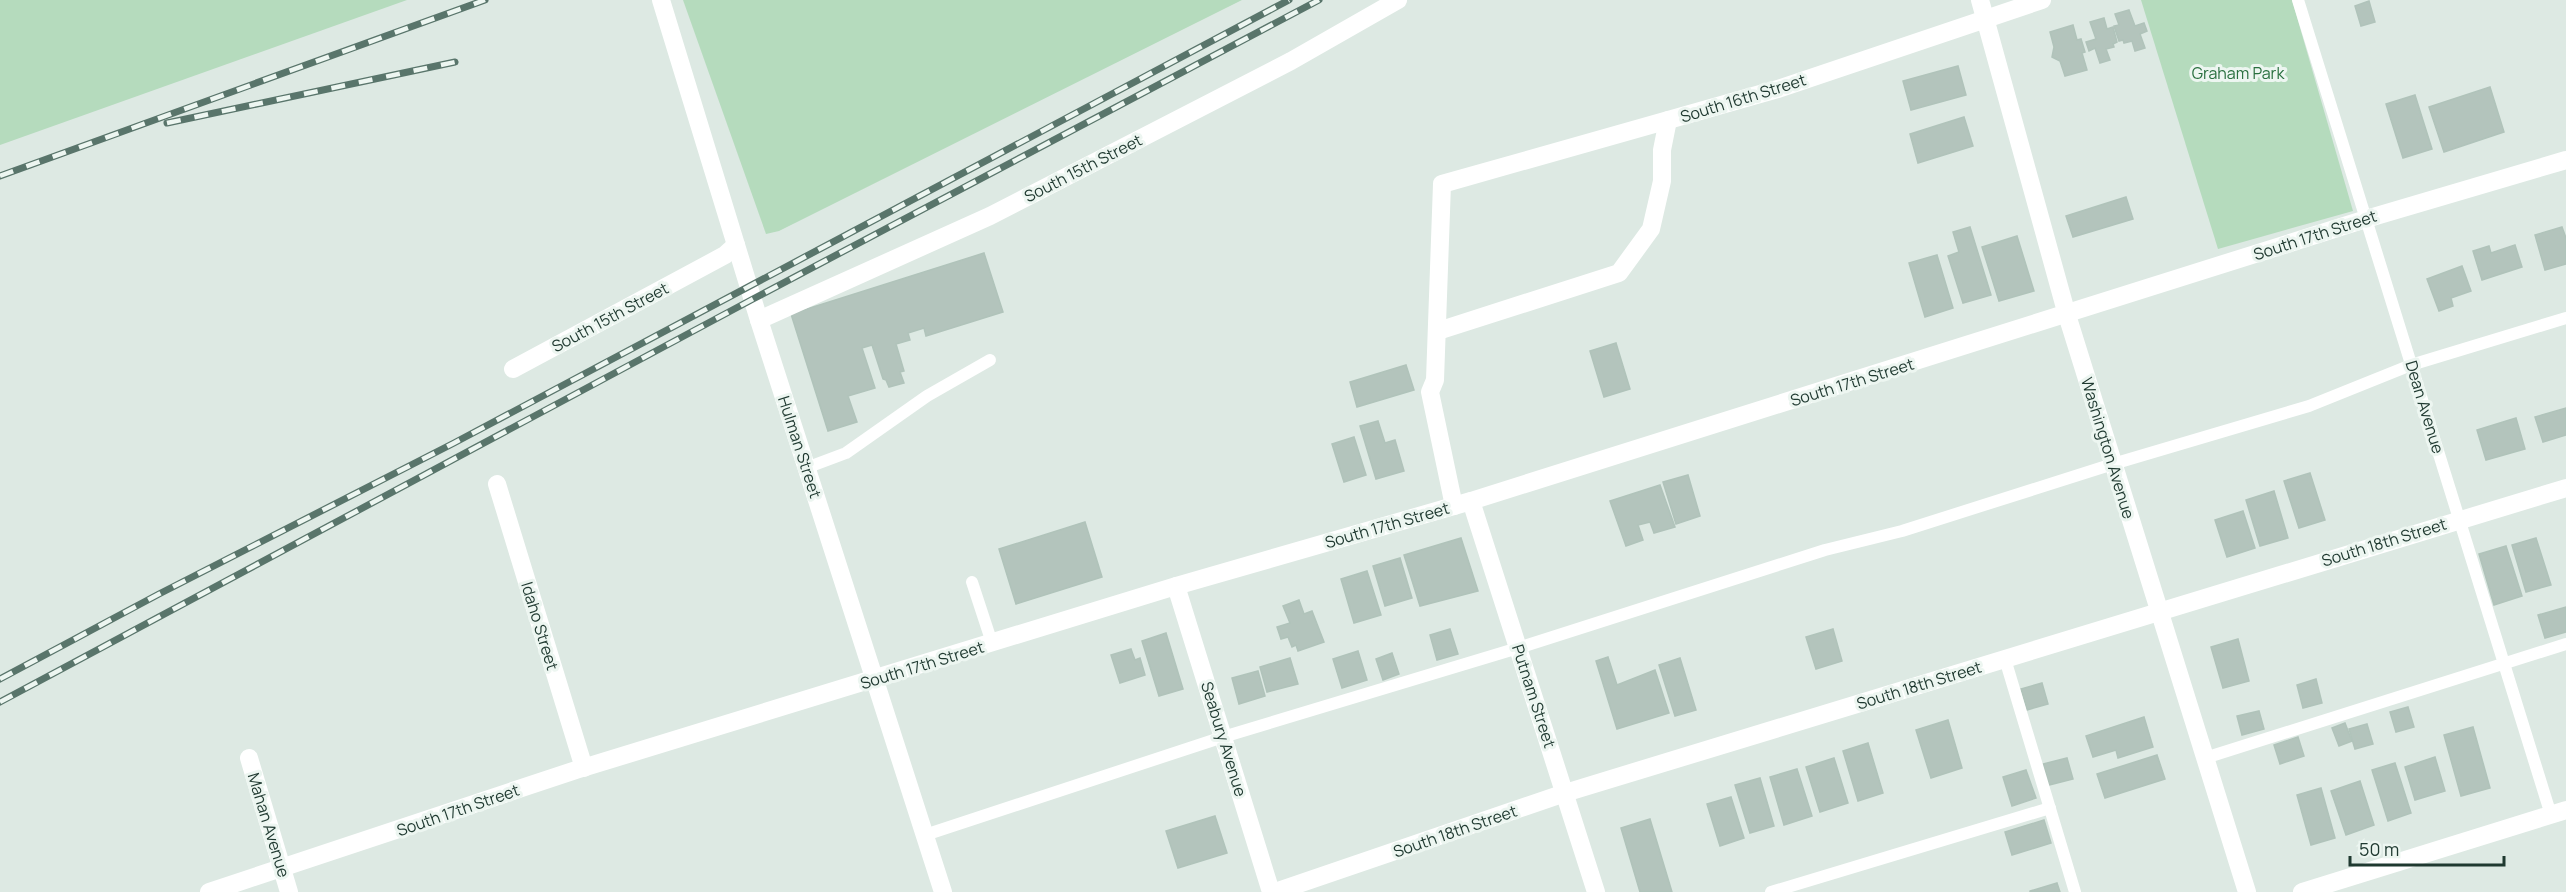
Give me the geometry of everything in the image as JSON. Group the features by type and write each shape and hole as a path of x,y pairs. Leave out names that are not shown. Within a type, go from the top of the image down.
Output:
{"street":[{"name":"Hulman Street","path":"661,0 759,320 943,892"},
{"name":"South 15th Street","path":"759,320 990,216 1291,62 1398,0"},
{"name":"Washington Avenue","path":"1980,0 2067,315 2247,892"},
{"name":"South 16th Street","path":"1442,184 1778,89 2042,0"},
{"path":"1438,331 1619,273 1651,229 1662,181 1662,150 1668,120"},
{"name":"South 17th Street","path":"209,892 584,768 1176,586 1462,503 2067,315 2366,219 2566,160"},
{"name":"Putnam Street","path":"1442,184 1438,331 1435,380 1430,392 1462,503 1518,648 1596,892"},
{"name":"South 15th Street","path":"513,369 725,255 736,245"},
{"name":"Idaho Street","path":"497,484 584,768"},
{"name":"South 18th Street","path":"1273,892 1565,794 2566,488"},
{"name":"Seabury Avenue","path":"1176,586 1273,892"},
{"name":"Mahan Avenue","path":"249,758 289,892"},
{"path":"2302,892 2559,813"}],"lane":[{"name":"Dean Avenue","path":"2298,0 2504,663 2559,813"},
{"path":"925,835 1223,736 1518,648 1825,550 1902,531 2113,464 2309,406 2411,365 2566,318"},
{"path":"807,468 846,453 927,396 990,360"},
{"path":"972,582 992,644"},
{"path":"2205,758 2566,644"},
{"path":"2005,658 2075,892"},
{"path":"1772,892 2050,808"}],"green space":[{"path":"0,0 407,0 0,145"},
{"path":"683,0 1242,0 779,231 766,234"},
{"name":"Graham Park","path":"2141,0 2292,0 2353,211 2218,249"}],"building":[{"path":"2369,1 2375,22 2361,26 2355,6"},
{"path":"2129,10 2135,26 2144,23 2147,31 2140,34 2145,48 2135,51 2132,41 2124,43 2123,40 2119,41 2114,26 2119,25 2115,14"},
{"path":"2104,18 2107,29 2113,27 2117,42 2113,44 2114,47 2106,49 2110,60 2100,63 2095,48 2089,51 2086,42 2096,39 2090,22"},
{"path":"2073,25 2077,40 2081,39 2087,70 2065,76 2060,61 2052,57 2054,47 2050,32"},
{"path":"1958,66 1966,95 1911,110 1903,81"},
{"path":"2490,87 2504,132 2444,152 2429,107"},
{"path":"2415,95 2432,149 2403,158 2386,104"},
{"path":"1964,117 1973,146 1918,163 1910,134"},
{"path":"2126,197 2133,219 2073,237 2066,216"},
{"path":"1970,227 1991,295 1963,303 1948,256 1959,252 1953,232"},
{"path":"2562,227 2566,238 2566,264 2545,270 2535,235"},
{"path":"2017,236 2034,291 1999,301 1982,247"},
{"path":"2515,245 2522,267 2482,280 2473,251 2489,246 2491,253"},
{"path":"984,253 1003,312 926,336 924,328 908,333 910,340 896,344 904,371 900,372 904,383 889,387 883,379 872,345 862,348 875,388 848,396 857,422 828,431 791,314"},
{"path":"1937,255 1953,308 1925,317 1909,263"},
{"path":"2462,266 2471,291 2451,298 2453,306 2439,311 2427,279"},
{"path":"1616,343 1630,389 1604,397 1590,351"},
{"path":"1406,365 1414,390 1357,407 1350,382"},
{"path":"2566,408 2566,435 2543,442 2535,417"},
{"path":"2516,418 2525,449 2486,460 2477,430"},
{"path":"1378,421 1385,443 1395,440 1404,471 1376,479 1360,426"},
{"path":"1354,437 1366,475 1344,482 1332,444"},
{"path":"2310,473 2325,520 2299,528 2284,481"},
{"path":"1688,475 1700,516 1676,524 1663,482"},
{"path":"1660,485 1675,527 1654,533 1650,522 1638,525 1643,540 1626,546 1610,501"},
{"path":"2274,491 2288,538 2260,546 2246,500"},
{"path":"2243,511 2255,548 2227,557 2215,520"},
{"path":"1085,522 1102,577 1016,604 999,549"},
{"path":"1461,538 1478,591 1420,606 1404,555"},
{"path":"2536,538 2551,585 2526,592 2512,545"},
{"path":"2506,546 2522,596 2494,605 2479,554"},
{"path":"1400,558 1412,598 1385,606 1373,566"},
{"path":"1367,571 1381,615 1354,623 1341,579"},
{"path":"1299,600 1304,614 1312,611 1324,642 1298,651 1296,645 1292,647 1288,637 1281,639 1277,627 1290,623 1283,606"},
{"path":"2566,607 2566,632 2545,638 2538,615"},
{"path":"1450,629 1458,654 1437,660 1430,635"},
{"path":"1833,629 1842,661 1816,669 1806,637"},
{"path":"1166,633 1183,689 1159,696 1142,641"},
{"path":"2238,639 2249,681 2223,688 2211,647"},
{"path":"1131,649 1135,660 1140,658 1145,675 1120,683 1111,655"},
{"path":"1358,651 1367,680 1342,688 1333,659"},
{"path":"1392,653 1399,674 1383,680 1376,659"},
{"path":"1608,657 1617,685 1655,670 1669,713 1617,729 1596,661"},
{"path":"1290,658 1298,684 1267,692 1260,667"},
{"path":"1680,658 1696,710 1675,716 1659,665"},
{"path":"1258,671 1265,696 1239,704 1232,678"},
{"path":"2316,679 2322,703 2303,708 2297,685"},
{"path":"2042,683 2048,704 2027,710 2021,689"},
{"path":"2408,707 2414,727 2396,732 2390,712"},
{"path":"2259,711 2264,729 2242,735 2237,716"},
{"path":"2144,717 2153,747 2118,758 2116,750 2093,757 2086,736"},
{"path":"1948,720 1962,768 1931,778 1916,730"},
{"path":"2345,723 2352,741 2339,746 2332,728"},
{"path":"2367,724 2373,744 2355,749 2349,729"},
{"path":"2473,727 2490,788 2461,796 2444,735"},
{"path":"2298,737 2304,756 2280,764 2274,745"},
{"path":"1868,743 1883,793 1858,801 1843,751"},
{"path":"2157,755 2165,779 2105,798 2097,774"},
{"path":"2435,757 2445,791 2415,800 2405,767"},
{"path":"1834,758 1848,803 1820,812 1806,767"},
{"path":"2067,758 2073,779 2049,785 2043,764"},
{"path":"2395,763 2411,813 2388,821 2372,770"},
{"path":"1797,769 1812,816 1784,825 1770,777"},
{"path":"2026,770 2036,798 2012,806 2003,777"},
{"path":"1760,778 1774,826 1750,833 1735,785"},
{"path":"2360,781 2374,825 2346,835 2331,791"},
{"path":"2321,788 2335,838 2311,845 2297,795"},
{"path":"1731,797 1744,838 1720,846 1707,804"},
{"path":"1215,816 1227,853 1178,868 1166,831"},
{"path":"1650,819 1672,892 1640,892 1621,828"},
{"path":"2044,820 2051,843 2012,855 2005,832"},
{"path":"2057,883 2060,892 2030,892 2030,891"}],"railway":[{"path":"0,176 485,0"},
{"path":"0,679 159,594 454,443 1289,0"},
{"path":"0,702 753,299 1319,0"},
{"path":"167,123 455,62"}]}
